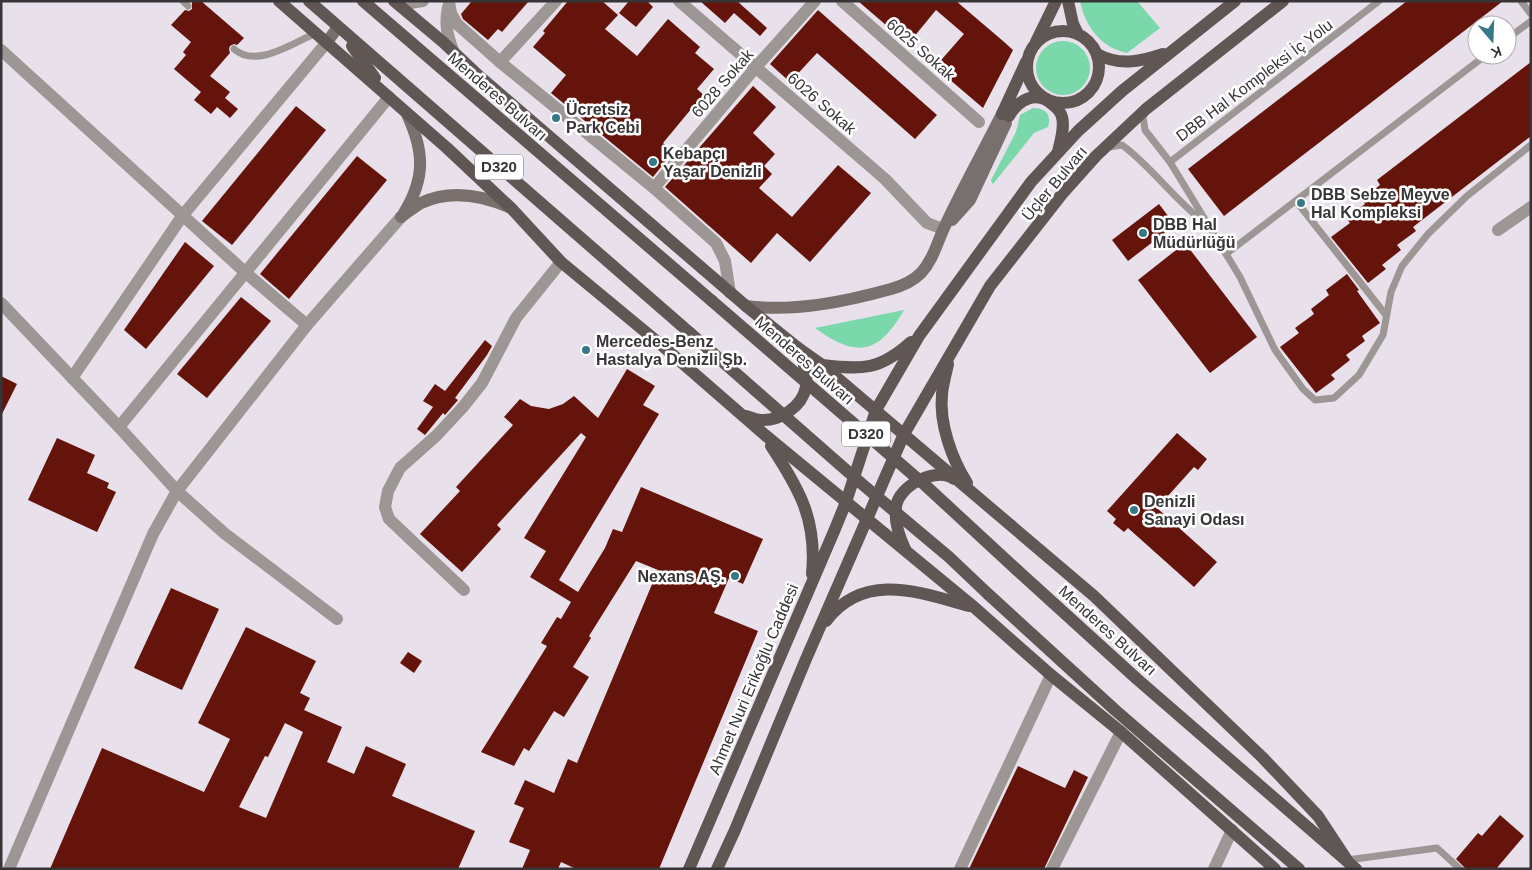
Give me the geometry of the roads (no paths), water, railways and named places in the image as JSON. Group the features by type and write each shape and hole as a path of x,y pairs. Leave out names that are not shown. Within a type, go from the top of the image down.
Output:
{"main road":[{"path":"279,1 447,148 512,208 561,262 1121,732 1275,869"},
{"name":"D320","path":"309,1 862,484 949,557 1115,710 1299,869"},
{"name":"Menderes Bulvarı","path":"363,1 926,486 1137,679 1352,864"},
{"path":"394,1 730,293 822,365 1094,596 1262,758 1318,816 1352,864"},
{"path":"1006,115 1032,50 1056,1"},
{"path":"1068,1 1069,10 1078,34"},
{"name":"Üçler Bulvarı","path":"876,410 919,336 1032,182 1058,152 1122,90 1235,1"},
{"name":"Üçler Bulvarı","path":"866,519 904,434 990,286 1062,194 1146,109 1283,1"},
{"path":"338,27 389,97"},
{"path":"1006,115 1024,100 1032,97 1044,98 1056,103 1068,103 1080,100 1090,92 1100,71 1097,54 1088,40 1078,34 1067,31 1045,36 1036,43 1027,66 1028,79 1034,90 1044,98 1054,106 1062,117 1062,134 1058,152"},
{"path":"1097,54 1117,62 1129,62 1150,58 1172,50"},
{"path":"822,365 859,368 878,364 899,353 919,336"},
{"path":"741,414 760,420 775,419 791,410 800,401 806,388 806,376 798,348"},
{"path":"950,354 942,396 944,421 956,464 972,492"},
{"name":"Ahmet Nuri Erikoğlu Caddesi","path":"689,869 846,502 876,410"},
{"path":"765,435 797,489 807,513 812,542 811,584"},
{"path":"906,552 898,531 896,514 896,507 903,490 921,479 934,475 950,476 972,492"},
{"path":"717,869 736,830 866,519"},
{"path":"820,628 829,616 848,601 872,591 885,589 922,593 975,608"}],"street":[{"path":"400,1 410,3 423,1"},
{"path":"500,62 556,1"},
{"name":"6026 Sokak","path":"679,1 885,179 926,222 933,227 943,229"},
{"name":"6028 Sokak","path":"654,188 815,1"},
{"name":"6025 Sokak","path":"842,1 978,122"},
{"path":"449,2 446,24 454,53"},
{"path":"449,2 457,24 500,62 654,188 716,244 725,262 730,293"},
{"path":"72,378 183,215 338,27"},
{"path":"1,50 246,273 308,325"},
{"path":"119,427 389,97"},
{"path":"9,869 130,586 154,534 177,492 308,325 401,217 418,186 421,169 416,133 407,114"},
{"path":"746,306 777,309 793,308 857,297 900,286 916,278 923,271 934,253 943,229 970,200 1006,115"},
{"path":"401,217 419,204 445,196 481,198 496,201 512,208"},
{"path":"1498,230 1531,207"},
{"path":"464,590 389,519 384,507 388,491 400,468 437,435 477,389 516,318 561,262"},
{"path":"1,303 119,427 177,492 224,533 337,619"},
{"path":"960,869 1051,675"},
{"path":"1052,869 1121,732"},
{"path":"1214,869 1232,830"}],"lane":[{"name":"DBB Hal Kompleksi İç Yolu","path":"1170,162 1379,1"},
{"path":"1521,1 1531,14"},
{"path":"1517,32 1531,21"},
{"path":"234,48 239,53 256,57 274,52 316,33"},
{"path":"1226,254 1473,65"},
{"name":"DBB Hal Kompleksi İç Yolu","path":"1146,109 1143,117 1145,130 1170,162 1240,277 1275,350 1303,389 1315,400 1334,398 1359,375 1383,334 1391,292 1402,266 1428,234 1467,196 1531,145"},
{"name":"DBB Hal Kompleksi İç Yolu","path":"1106,148 1122,145 1126,148 1152,170 1188,210 1208,225"},
{"path":"1296,201 1386,315"},
{"path":"1352,864 1437,848 1460,869"}],"place":[{"name":"Ücretsiz Park Cebi","path":"556,118"},
{"name":"Kebapçı Yaşar Denizli","path":"653,162"},
{"name":"DBB Sebze Meyve Hal Kompleksi","path":"1301,203"},
{"name":"DBB Hal Müdürlüğü","path":"1143,233"},
{"name":"Mercedes-Benz Hastalya Denizli Şb.","path":"586,350"},
{"name":"Denizli Sanayi Odası","path":"1134,510"},
{"name":"Nexans AŞ.","path":"735,576"}]}
